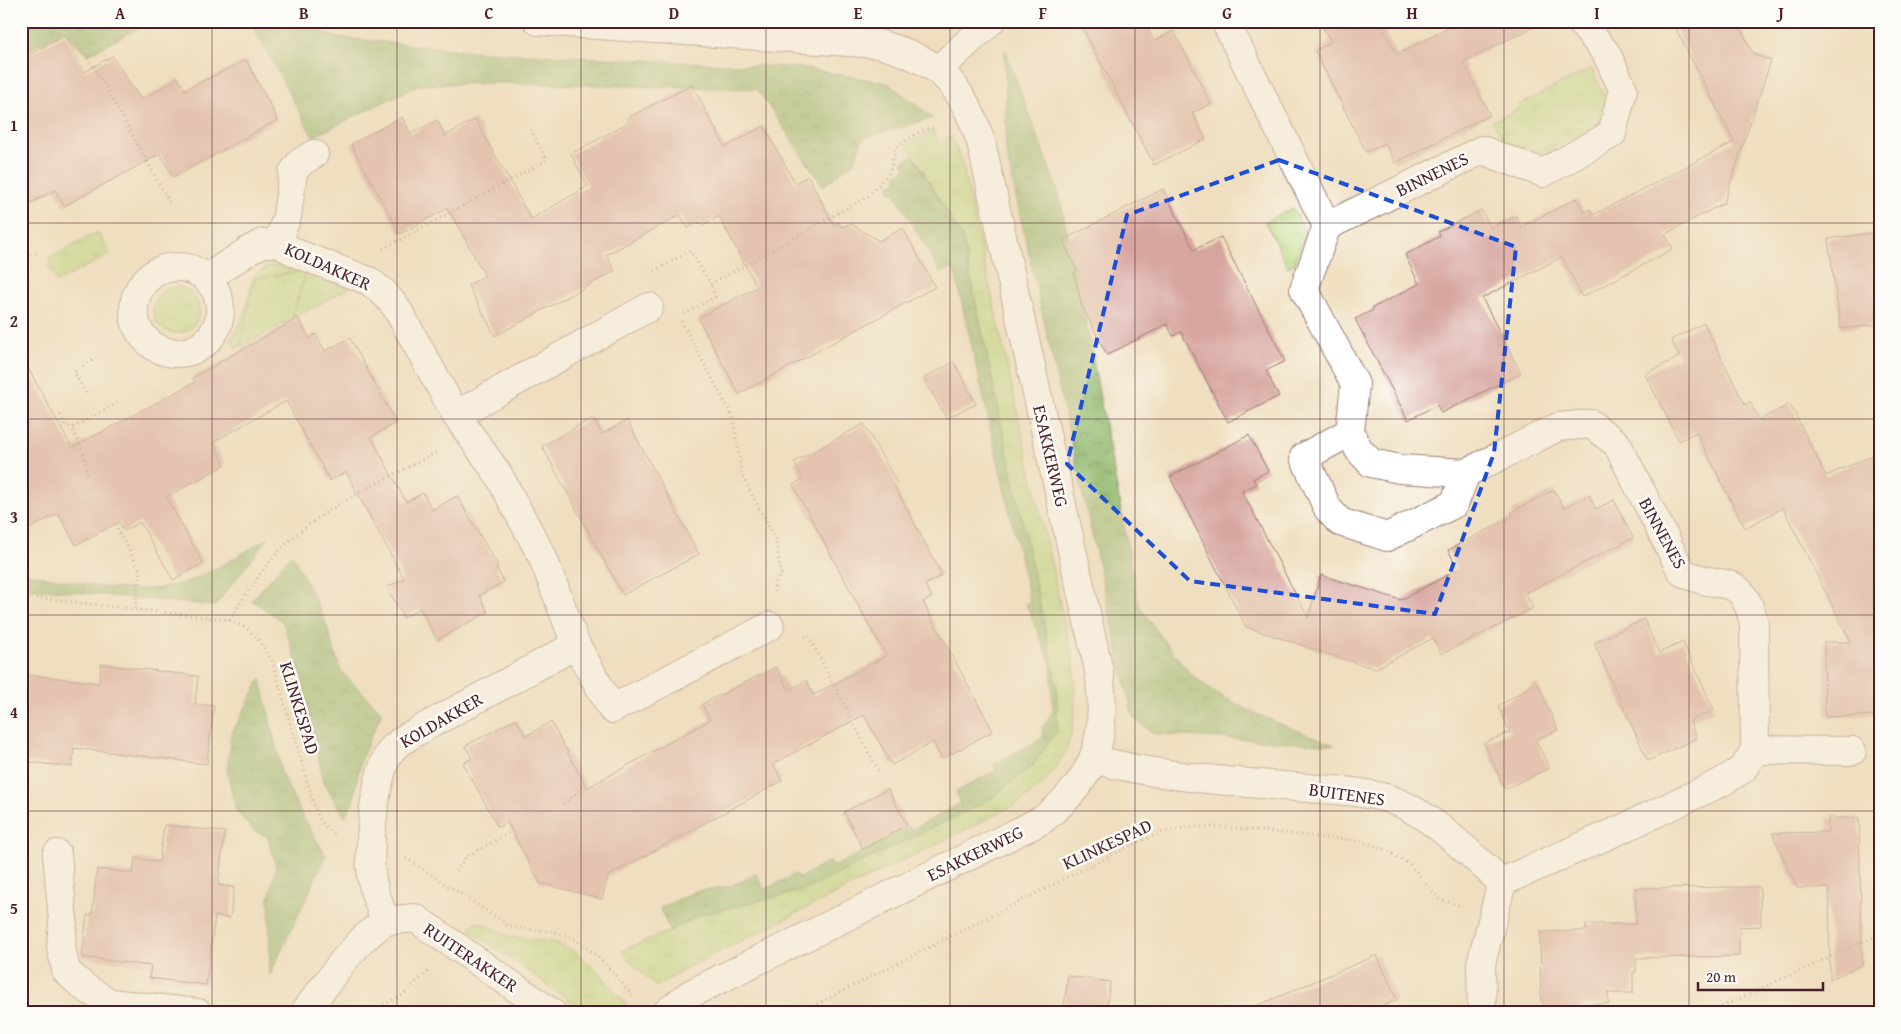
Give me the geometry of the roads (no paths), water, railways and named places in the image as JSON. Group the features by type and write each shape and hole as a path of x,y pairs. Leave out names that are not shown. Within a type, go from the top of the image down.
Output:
{"street":[{"name":"ESAKKERWEG","path":"538,21 878,44 906,51 938,70 953,83 972,114 981,142 1099,671 1103,701 1102,726 1093,759 1085,776 1066,802 1042,820 690,994 666,1013"},
{"path":"938,70 991,21"},
{"path":"1225,21 1327,226 1304,289 1355,384 1350,432 1359,450 1371,463 1400,469 1466,473 1454,504 1387,537 1340,522 1328,509 1304,457 1350,432"},
{"name":"BINNENES","path":"1327,226 1482,150 1543,173 1612,134 1623,89 1606,53 1580,21"},
{"name":"KOLDAKKER","path":"278,243 287,216 293,172 301,162 314,154"},
{"name":"KOLDAKKER","path":"207,278 251,249 263,244 278,243 298,254 369,281 384,293 396,307 462,425 498,474 538,549 576,644 612,709 770,626"},
{"path":"462,425 649,307"},
{"name":"BINNENES","path":"1466,473 1558,427 1591,424 1616,444 1682,572 1696,580 1709,583 1728,583 1740,590 1750,607 1754,623 1755,750"},
{"name":"KOLDAKKER","path":"385,920 372,880 372,844 375,804 382,767 394,747 416,732 576,644"},
{"path":"1482,1013 1481,964 1502,882 1722,782 1743,769 1755,750 1852,751"},
{"name":"BUITENES","path":"1093,759 1122,767 1191,777 1344,792 1389,799 1414,810 1502,882"},
{"path":"57,854 63,921 61,946 66,971 84,987 110,1003 198,1013"},
{"name":"RUITERAKKER","path":"385,920 415,918 552,1013"},
{"path":"304,1013 344,960 364,938 385,920"}]}
